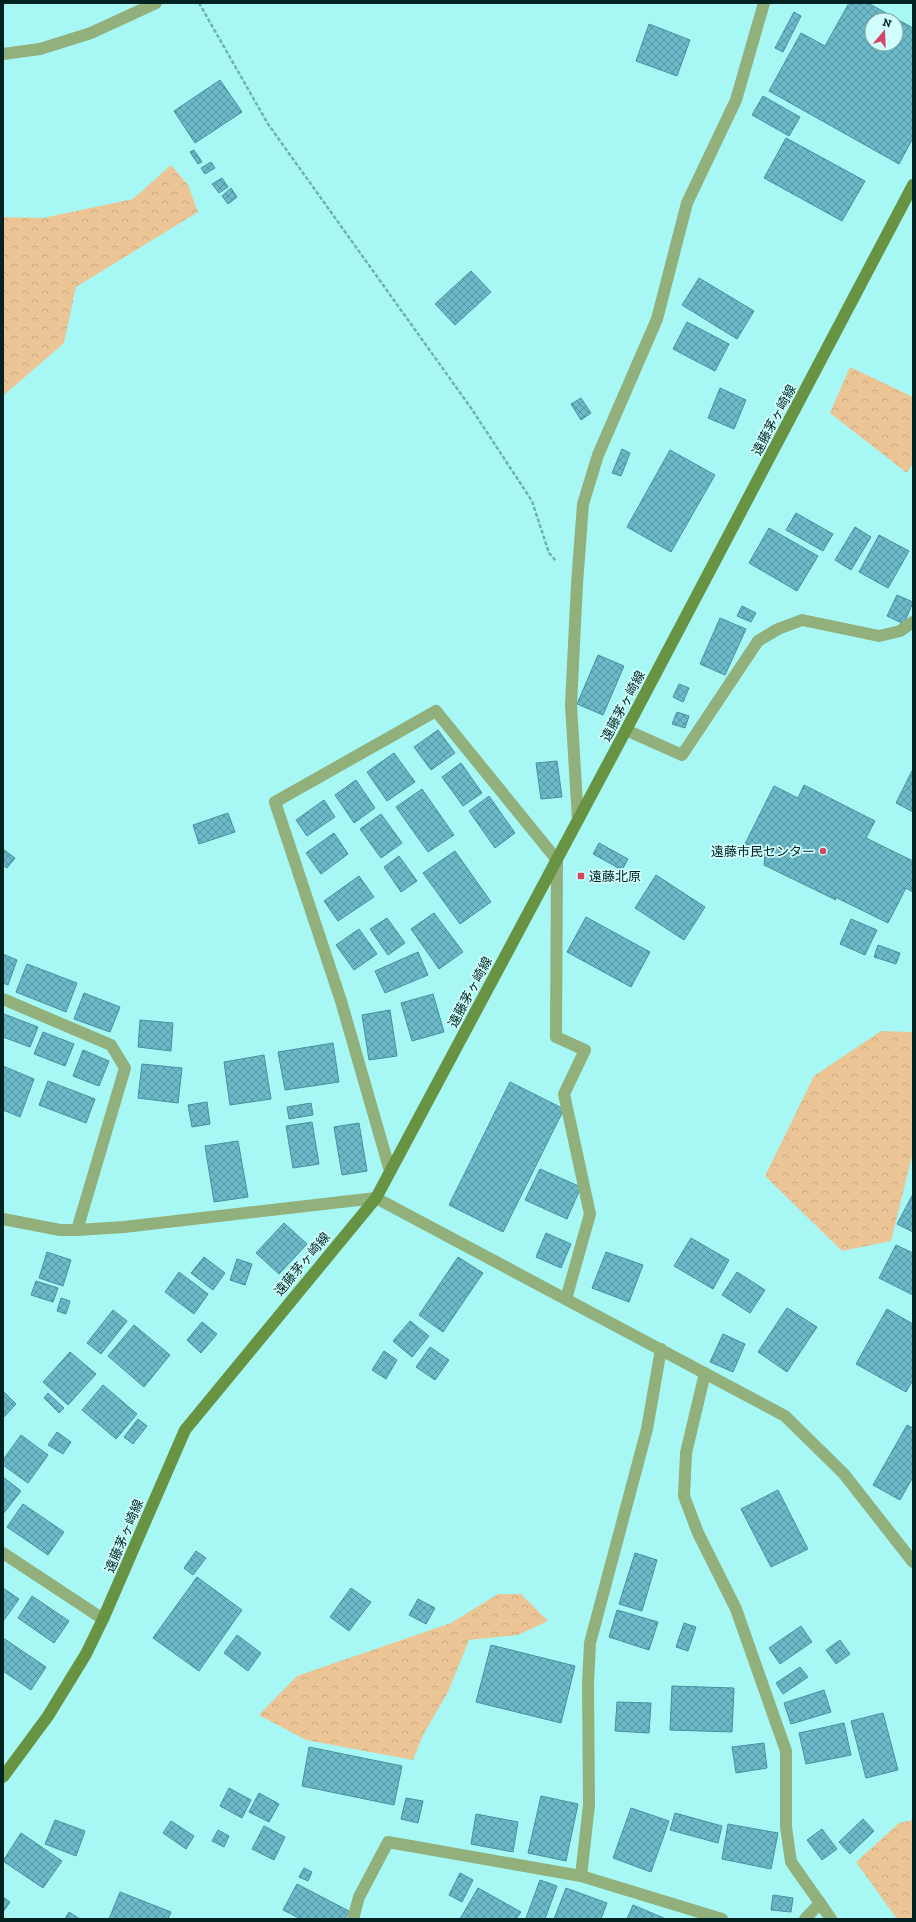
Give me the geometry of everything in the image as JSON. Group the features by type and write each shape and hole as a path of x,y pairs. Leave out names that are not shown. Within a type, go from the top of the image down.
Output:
{"main road":[{"name":"遠藤茅ヶ崎線","path":"3,1778 48,1716 86,1654 103,1619 185,1430 376,1198 626,730 913,185"}],"street":[{"path":"3,54 40,49 91,33 156,3"},
{"path":"578,820 571,705 576,584 583,504 598,455 657,319 688,203 736,100 764,3"},
{"path":"626,730 682,755 758,641 778,628 802,620 879,636 900,632 913,622"},
{"path":"390,1171 342,1001 275,802 436,711 557,860 556,1037 585,1050 564,1094 590,1214 566,1299"},
{"path":"3,999 111,1046 125,1068 77,1230"},
{"path":"3,1219 60,1230 77,1230 124,1227 376,1198 785,1416 844,1474 913,1562"},
{"path":"581,1876 589,1805 588,1683 590,1643 647,1430 661,1349"},
{"path":"705,1373 686,1453 684,1496 698,1533 736,1609 786,1751 786,1827 791,1862 831,1919"},
{"path":"3,1552 103,1619"},
{"path":"353,1919 359,1897 388,1842 581,1876 722,1919"},
{"path":"806,1919 820,1903"}],"path":[{"path":"199,3 268,124 471,408 532,501 549,554 576,584"}],"green space":[{"path":"171,165 188,185 198,212 76,287 64,343 3,396 3,217 43,218 133,199"},
{"path":"850,367 913,397 913,463 907,473 830,413"},
{"path":"881,1031 913,1032 913,1152 891,1241 842,1251 765,1176 814,1076"},
{"path":"498,1594 521,1594 548,1621 518,1635 469,1640 448,1692 423,1735 413,1760 306,1740 259,1715 297,1676 451,1623"},
{"path":"913,1820 913,1919 897,1919 856,1862 899,1823"}],"building":[{"path":"849,3 868,3 884,12 864,12 864,52 904,52 904,23 913,28 913,138 899,164 769,91 801,33 825,46"},
{"path":"794,12 801,16 783,52 775,48"},
{"path":"649,24 690,40 677,76 636,61"},
{"path":"220,80 242,112 195,143 174,111"},
{"path":"763,96 800,117 789,136 752,115"},
{"path":"786,138 865,181 842,221 764,178"},
{"path":"194,150 202,162 198,164 190,152"},
{"path":"211,162 215,168 205,174 201,168"},
{"path":"222,178 228,187 219,193 212,184"},
{"path":"231,188 237,197 228,204 222,196"},
{"path":"471,271 491,292 455,325 435,304"},
{"path":"699,278 754,311 737,339 682,305"},
{"path":"687,322 729,344 715,371 673,349"},
{"path":"720,388 746,400 734,429 708,418"},
{"path":"581,398 591,413 581,420 571,404"},
{"path":"622,449 630,453 621,476 612,473"},
{"path":"670,450 715,475 671,552 627,527"},
{"path":"796,513 833,534 823,551 786,530"},
{"path":"855,527 871,537 851,570 835,560"},
{"path":"769,528 818,556 797,591 749,563"},
{"path":"879,535 909,551 888,588 859,572"},
{"path":"897,595 913,602 904,624 887,616"},
{"path":"742,606 756,613 751,622 737,616"},
{"path":"720,618 746,629 725,675 700,664"},
{"path":"598,655 624,666 603,715 577,704"},
{"path":"679,684 689,688 683,702 673,697"},
{"path":"677,712 689,716 685,728 672,724"},
{"path":"438,730 455,753 431,770 414,747"},
{"path":"394,753 415,782 387,801 367,772"},
{"path":"557,761 562,797 541,799 536,763"},
{"path":"461,763 482,793 463,806 442,777"},
{"path":"913,769 913,812 896,803"},
{"path":"356,780 375,808 354,823 335,795"},
{"name":"遠藤市民センター","path":"804,785 875,821 866,838 913,861 913,892 906,888 888,923 764,865 765,856 744,846 774,786 798,798"},
{"path":"422,789 454,835 428,852 396,807"},
{"path":"489,796 515,833 495,848 469,811"},
{"path":"324,800 335,817 307,836 296,820"},
{"path":"228,813 235,832 199,844 193,825"},
{"path":"381,814 402,843 381,858 360,829"},
{"path":"334,833 348,854 321,874 306,853"},
{"path":"599,843 628,859 622,870 593,854"},
{"path":"3,849 15,858 7,868 3,865"},
{"path":"455,851 491,902 460,924 423,873"},
{"path":"399,856 417,881 401,892 384,867"},
{"path":"656,875 705,907 684,940 635,908"},
{"path":"359,876 374,897 338,921 324,901"},
{"path":"434,913 463,952 439,969 411,929"},
{"path":"586,917 650,952 631,987 567,952"},
{"path":"387,918 405,943 388,955 370,929"},
{"path":"851,919 877,930 865,955 840,944"},
{"path":"359,929 377,954 354,970 336,945"},
{"path":"878,945 900,953 896,964 874,957"},
{"path":"418,952 428,975 385,993 375,971"},
{"path":"3,954 17,960 8,985 3,983"},
{"path":"27,964 77,983 66,1012 16,992"},
{"path":"84,993 120,1007 110,1032 74,1019"},
{"path":"433,994 444,1032 412,1041 401,1003"},
{"path":"390,1010 397,1056 369,1060 362,1015"},
{"path":"4,1014 38,1027 30,1047 3,1037"},
{"path":"140,1020 173,1023 171,1051 138,1047"},
{"path":"43,1032 74,1044 65,1066 34,1054"},
{"path":"333,1043 339,1082 285,1090 278,1052"},
{"path":"83,1050 109,1061 99,1086 73,1076"},
{"path":"264,1055 271,1099 230,1105 224,1062"},
{"path":"142,1064 182,1068 178,1103 138,1098"},
{"path":"3,1066 34,1079 20,1117 3,1110"},
{"path":"48,1081 95,1099 86,1123 39,1105"},
{"path":"510,1082 564,1109 503,1232 449,1205"},
{"path":"207,1102 210,1124 192,1127 188,1105"},
{"path":"311,1103 313,1115 289,1119 287,1107"},
{"path":"312,1122 319,1164 293,1168 286,1126"},
{"path":"359,1123 367,1171 342,1175 334,1127"},
{"path":"238,1141 248,1197 214,1202 205,1146"},
{"path":"540,1169 581,1187 567,1219 525,1200"},
{"path":"913,1194 913,1232 897,1224"},
{"path":"284,1223 307,1244 279,1274 256,1253"},
{"path":"546,1233 571,1244 561,1268 536,1257"},
{"path":"691,1238 729,1260 713,1289 674,1266"},
{"path":"896,1245 913,1253 913,1295 879,1278"},
{"path":"47,1252 71,1260 63,1286 39,1278"},
{"path":"606,1252 643,1265 629,1302 592,1288"},
{"path":"204,1257 225,1273 213,1290 191,1273"},
{"path":"458,1257 483,1273 443,1332 419,1315"},
{"path":"237,1259 252,1264 245,1285 230,1280"},
{"path":"179,1272 208,1294 194,1314 165,1292"},
{"path":"737,1272 765,1290 750,1313 722,1295"},
{"path":"36,1281 58,1288 53,1302 31,1295"},
{"path":"61,1298 70,1301 66,1314 57,1311"},
{"path":"787,1308 817,1327 787,1372 758,1352"},
{"path":"887,1309 913,1324 913,1380 906,1392 856,1364"},
{"path":"113,1310 127,1321 101,1354 87,1343"},
{"path":"410,1321 429,1336 412,1357 393,1341"},
{"path":"202,1322 217,1334 201,1353 187,1340"},
{"path":"134,1325 170,1355 144,1387 108,1356"},
{"path":"723,1334 745,1344 733,1372 710,1362"},
{"path":"430,1347 449,1360 435,1380 416,1367"},
{"path":"384,1351 397,1360 386,1379 372,1370"},
{"path":"70,1352 96,1374 68,1405 43,1382"},
{"path":"103,1385 137,1414 116,1439 82,1410"},
{"path":"3,1391 16,1404 3,1418"},
{"path":"48,1393 64,1408 59,1413 44,1398"},
{"path":"138,1419 147,1426 133,1444 124,1437"},
{"path":"907,1425 913,1428 913,1477 900,1500 873,1485"},
{"path":"57,1432 71,1442 63,1454 48,1445"},
{"path":"21,1435 48,1455 28,1483 3,1465 3,1460"},
{"path":"3,1477 21,1491 3,1514"},
{"path":"778,1490 808,1549 771,1567 741,1509"},
{"path":"23,1504 64,1532 48,1555 7,1527"},
{"path":"196,1551 206,1558 193,1575 184,1568"},
{"path":"635,1553 657,1560 642,1611 619,1604"},
{"path":"197,1577 242,1610 199,1671 153,1638"},
{"path":"3,1588 19,1599 4,1620 3,1619"},
{"path":"351,1588 371,1602 349,1631 330,1617"},
{"path":"32,1596 69,1621 54,1643 18,1618"},
{"path":"418,1599 435,1608 426,1624 409,1615"},
{"path":"617,1610 658,1622 649,1650 609,1637"},
{"path":"684,1623 696,1627 688,1651 676,1647"},
{"path":"801,1626 812,1642 780,1664 769,1648"},
{"path":"237,1635 261,1653 248,1671 224,1653"},
{"path":"3,1638 46,1667 31,1690 3,1671"},
{"path":"840,1640 850,1654 836,1664 826,1650"},
{"path":"491,1645 575,1666 561,1723 476,1702"},
{"path":"800,1667 808,1677 783,1694 776,1683"},
{"path":"672,1686 734,1688 732,1732 670,1730"},
{"path":"824,1690 831,1712 791,1724 784,1703"},
{"path":"617,1702 651,1703 649,1733 615,1731"},
{"path":"883,1713 898,1770 866,1778 851,1721"},
{"path":"844,1723 851,1755 806,1764 799,1733"},
{"path":"764,1743 767,1768 736,1773 732,1747"},
{"path":"309,1747 402,1766 394,1805 302,1786"},
{"path":"229,1788 251,1800 242,1818 220,1806"},
{"path":"259,1793 279,1804 269,1822 249,1812"},
{"path":"541,1796 578,1804 566,1861 528,1853"},
{"path":"406,1798 423,1801 418,1823 401,1819"},
{"path":"631,1808 669,1821 651,1872 613,1858"},
{"path":"675,1813 722,1826 718,1843 670,1830"},
{"path":"476,1814 518,1822 513,1852 471,1844"},
{"path":"863,1819 874,1831 850,1854 839,1842"},
{"path":"55,1820 85,1831 76,1856 45,1844"},
{"path":"171,1821 194,1836 186,1849 163,1833"},
{"path":"728,1824 778,1833 771,1869 722,1859"},
{"path":"264,1826 285,1837 274,1860 252,1849"},
{"path":"822,1829 837,1849 822,1860 807,1840"},
{"path":"218,1830 229,1836 224,1847 212,1841"},
{"path":"21,1833 62,1861 43,1888 3,1861"},
{"path":"304,1868 312,1872 308,1881 299,1877"},
{"path":"460,1873 473,1880 462,1902 449,1895"},
{"path":"540,1880 557,1886 545,1919 529,1919 526,1918"},
{"path":"297,1884 349,1911 345,1919 301,1919 283,1910"},
{"path":"478,1888 521,1912 516,1919 460,1919"},
{"path":"566,1888 607,1903 601,1919 554,1919"},
{"path":"120,1892 171,1912 168,1919 109,1919"},
{"path":"773,1895 793,1898 791,1912 771,1910"},
{"path":"3,1897 10,1902 3,1912"},
{"path":"633,1905 666,1919 627,1919"},
{"path":"69,1912 80,1919 65,1919"}],"place":[{"name":"遠藤市民センター","path":"823,851"},
{"name":"遠藤北原","path":"581,876"}]}
